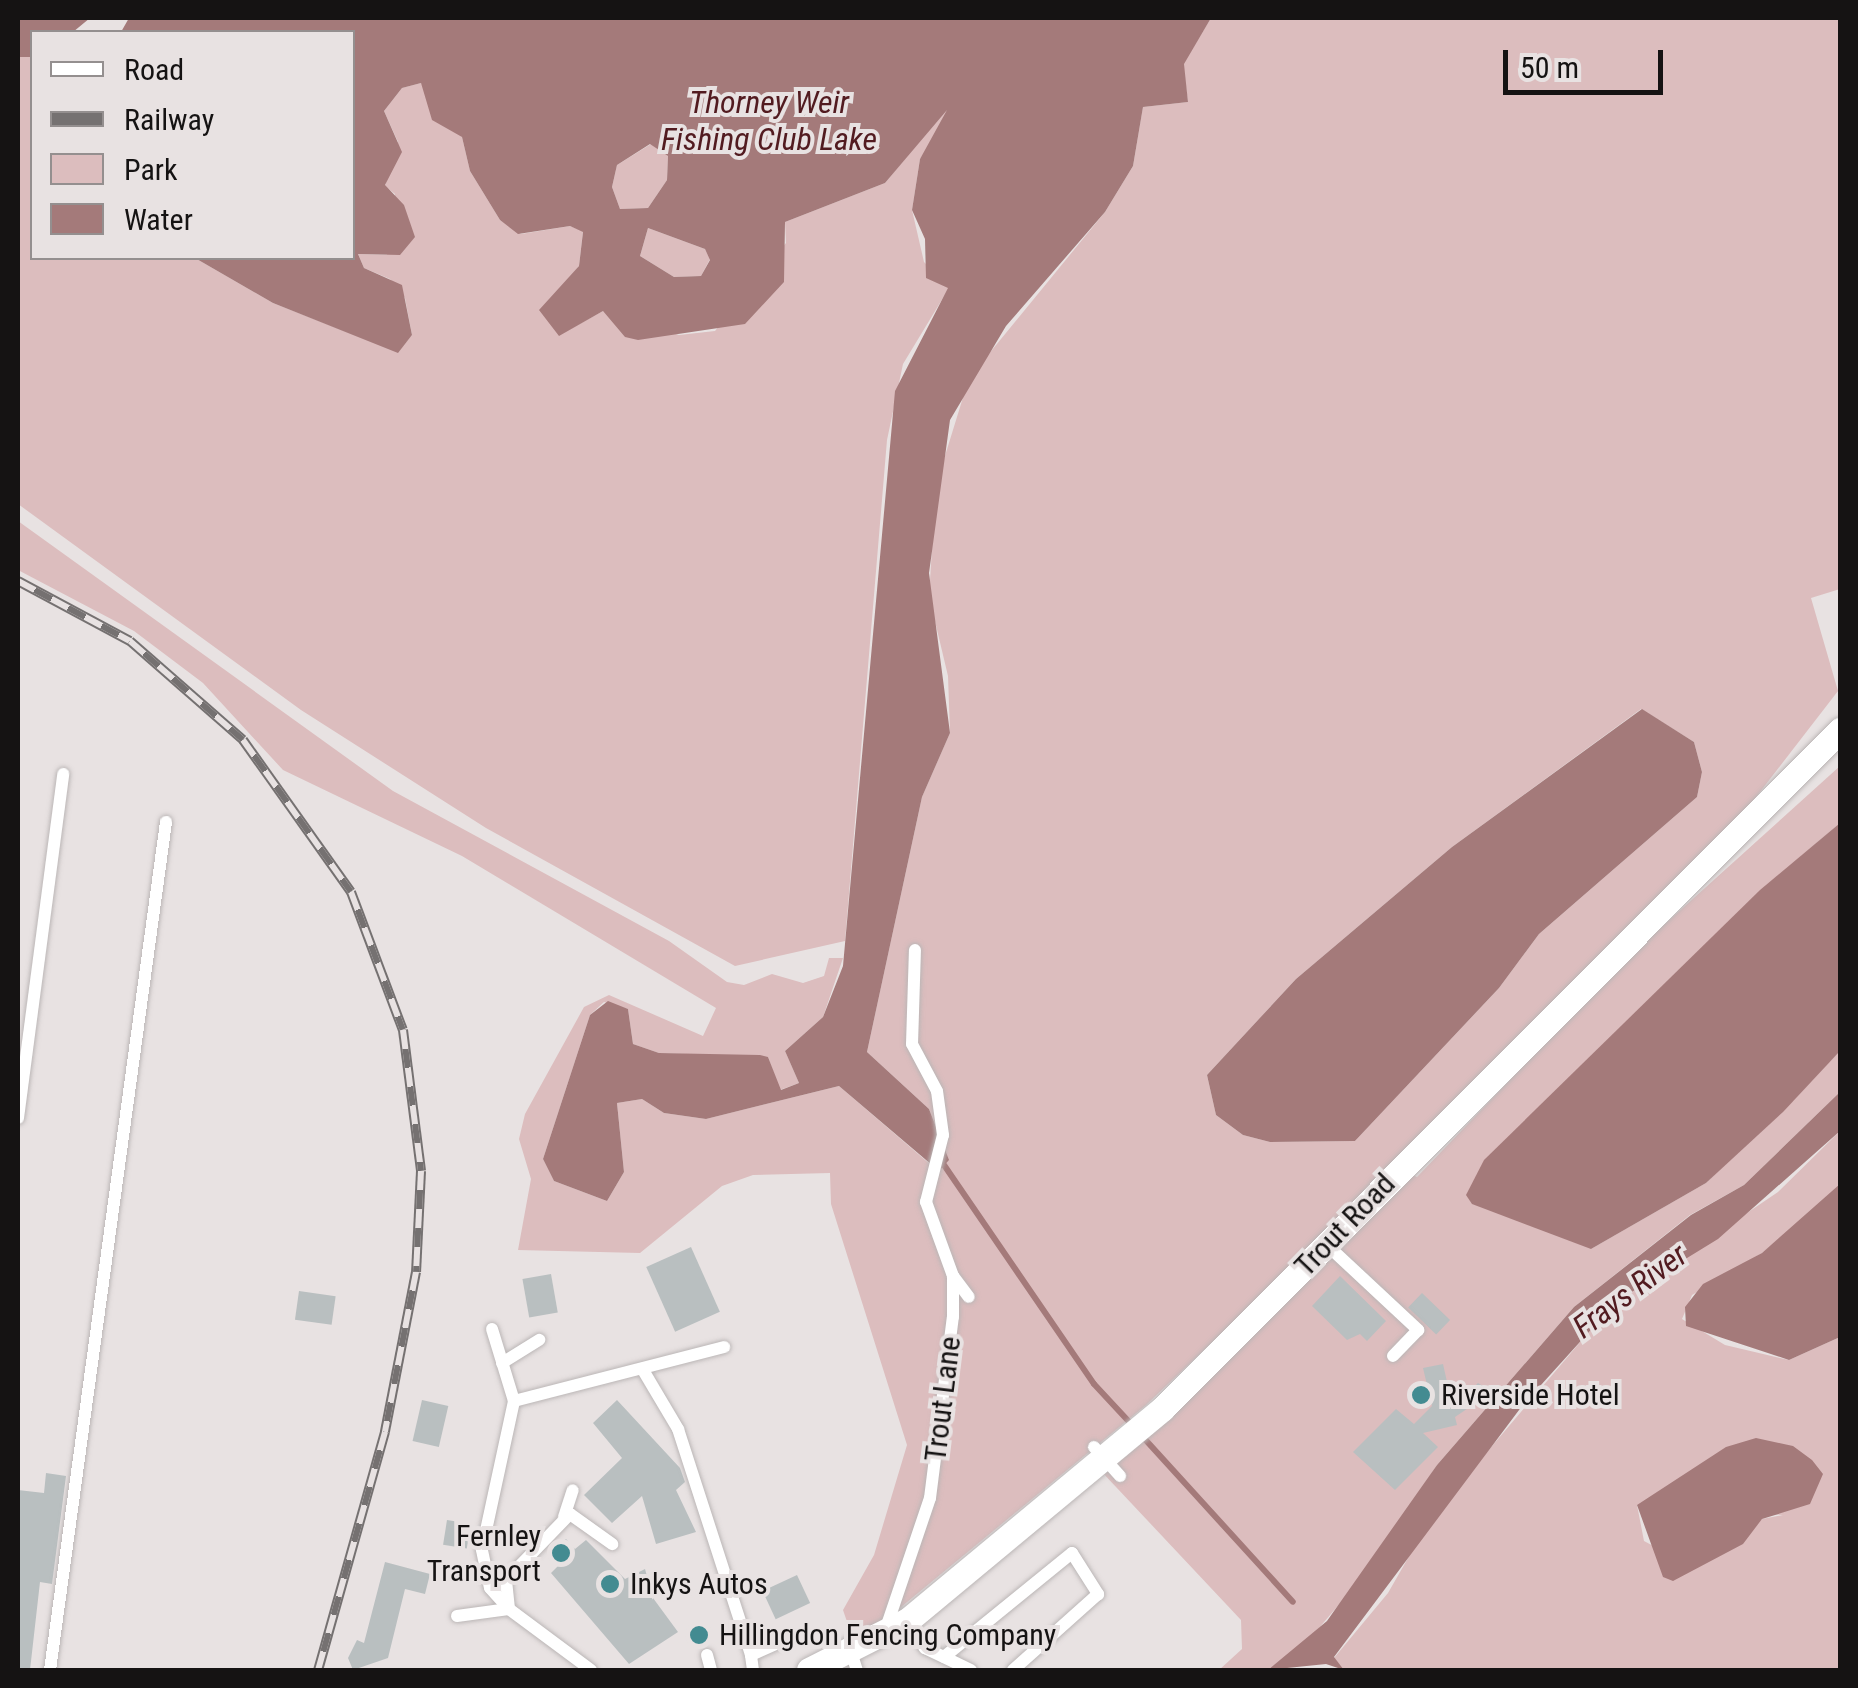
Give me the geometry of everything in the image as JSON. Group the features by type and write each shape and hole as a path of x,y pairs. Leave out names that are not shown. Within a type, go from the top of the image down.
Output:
{"street":[{"name":"Trout Road","path":"809,1670 854,1662 1108,1459 1840,730"}],"lane":[{"path":"18,1118 64,774"},
{"path":"50,1670 166,822"},
{"name":"Trout Lane","path":"897,1625 938,1455 953,1276 928,1217 933,1166 942,1145 928,1076 911,1035 915,950"},
{"path":"1327,1245 1418,1330 1393,1356"},
{"path":"953,1276 969,1296"},
{"path":"492,1329 514,1401 482,1549 490,1588 509,1609 591,1670"},
{"path":"502,1363 539,1340"},
{"path":"514,1401 576,1379 644,1370 724,1347"},
{"path":"644,1370 678,1428 753,1670"},
{"path":"509,1609 509,1572 564,1516 572,1490"},
{"path":"564,1516 586,1518 612,1544"},
{"path":"944,1657 1072,1552 1098,1594 1012,1670"},
{"path":"456,1616 509,1609"},
{"path":"897,1625 925,1648 971,1670"},
{"path":"750,1655 778,1642"},
{"path":"707,1655 711,1670"}],"green space":[{"path":"1211,18 1840,18 1840,589 1811,598 1838,691 1743,814 1350,1211 1146,1405 855,1645 843,1610 874,1555 907,1445 831,1204 830,1173 753,1175 722,1186 640,1253 518,1250 531,1179 519,1139 525,1114 584,1007 609,995 703,1036 716,1008 462,856 283,770 203,683 134,631 18,570 18,521 393,791 669,941 727,982 744,985 772,974 803,983 824,976 829,958 843,958 823,1017 785,1051 799,1083 780,1090 768,1057 659,1053 633,1044 628,1009 604,1002 590,1015 543,1159 554,1181 607,1201 624,1172 617,1103 642,1099 664,1113 706,1119 839,1086 931,1165 925,1188 931,1233 967,1298 930,1217 935,1168 948,1159 929,1109 867,1052 922,797 950,733 948,676 929,596 936,485 969,378 1105,212 1133,166 1143,107 1188,102 1183,64","holes":["1641,709 1694,742 1702,772 1697,797 1539,934 1499,988 1355,1141 1270,1142 1243,1135 1216,1115 1207,1075 1296,979 1452,847"]},
{"path":"18,57 30,57 30,260 198,260 273,303 398,352 412,335 405,298 390,279 364,268 358,254 387,255 395,194 385,186 398,142 384,111 402,88 421,83 462,137 470,171 500,220 521,234 570,226 583,231 579,266 551,302 559,335 603,311 679,335 715,331 786,243 785,222 885,183 946,109 950,116 920,159 912,210 924,262 949,288 903,364 887,440 845,941 735,966 486,828 301,710 18,504"},
{"path":"651,144 668,156 667,180 648,208 620,209 612,187 617,165"},
{"path":"648,228 705,249 710,259 701,276 674,277 640,256"},
{"path":"1840,766 1840,823 1799,858 1591,1249 1706,1183 1840,1051 1840,1092 1744,1185 1690,1215 1574,1307 1437,1465 1370,1568 1313,1635 1268,1670 1219,1670 1242,1649 1241,1620 1101,1471 1404,1171 1417,1177 1624,961"},
{"path":"1840,1131 1840,1184 1832,1197 1762,1253 1692,1295 1682,1319 1725,1345 1789,1360 1840,1337 1838,1670 1344,1670 1334,1658 1388,1593 1431,1518 1587,1334 1617,1301 1778,1192","holes":["1637,1505 1783,1515 1762,1519 1725,1553 1691,1566 1644,1541"]}],"water":[{"path":"18,18 90,18 75,30 30,30 30,57 18,57"},
{"name":"Thorney Weir Fishing Club Lake","path":"129,18 1211,18 1184,64 1188,102 1143,107 1133,166 1105,212 1006,326 950,420 929,573 950,733 922,797 867,1052 929,1109 949,1160 939,1171 839,1086 706,1119 664,1113 642,1099 617,1103 624,1172 607,1201 554,1181 543,1159 590,1015 608,1001 628,1009 633,1044 659,1053 760,1055 768,1057 781,1090 799,1083 785,1051 823,1017 843,966 895,391 948,288 926,278 925,239 912,210 920,159 947,110 885,183 785,222 784,282 745,324 638,340 625,337 603,311 559,336 539,310 579,266 583,232 570,226 518,234 500,220 470,171 462,137 432,120 421,83 402,88 384,111 402,152 385,185 404,205 415,237 400,255 358,254 364,268 402,285 412,335 398,353 273,303 198,260 355,260 355,30 122,30","holes":["650,144 668,156 667,180 648,208 620,209 612,187 617,165","648,228 705,249 710,260 701,276 674,277 640,256"]},
{"path":"1642,709 1694,742 1702,772 1697,797 1539,934 1499,988 1355,1141 1270,1142 1243,1135 1216,1115 1207,1075 1296,979 1452,847"},
{"path":"1840,823 1840,1051 1783,1112 1706,1183 1591,1249 1472,1204 1466,1195 1484,1160 1760,890"},
{"name":"Frays River","path":"1840,1092 1840,1131 1718,1239 1617,1301 1522,1406 1334,1657 1344,1670 1326,1664 1268,1670 1327,1621 1437,1465 1574,1307 1691,1215 1744,1185"},
{"path":"1840,1184 1840,1337 1789,1360 1686,1326 1685,1307 1703,1284 1762,1253"},
{"path":"1756,1438 1793,1446 1812,1460 1823,1474 1810,1504 1762,1519 1743,1544 1673,1581 1663,1577 1637,1505 1726,1447"}],"building":[{"path":"691,1247 720,1312 675,1332 646,1267"},
{"path":"551,1274 558,1312 529,1317 522,1279"},
{"path":"1340,1276 1386,1321 1367,1341 1360,1334 1347,1340 1312,1306"},
{"path":"299,1291 336,1296 332,1325 295,1320"},
{"path":"1422,1293 1450,1320 1436,1334 1408,1307"},
{"path":"1443,1364 1453,1408 1478,1383 1492,1392 1455,1417 1457,1425 1423,1433 1438,1447 1395,1490 1353,1452 1396,1409 1414,1424 1432,1406 1423,1368"},
{"path":"422,1400 448,1406 439,1447 413,1441"},
{"path":"617,1400 680,1468 685,1482 676,1490 696,1532 656,1544 642,1496 612,1523 584,1495 622,1458 593,1423"},
{"path":"46,1473 66,1476 52,1584 40,1582 30,1670 18,1670 18,1490 44,1493"},
{"path":"447,1520 471,1524 467,1548 443,1545"},
{"path":"566,1539 575,1549 586,1540 625,1579 645,1569 653,1598 678,1632 629,1664 551,1573 558,1566 548,1555"},
{"path":"385,1562 430,1574 425,1594 405,1589 388,1658 353,1670 348,1658 357,1640 364,1643"},
{"path":"797,1575 810,1603 776,1619 763,1591"}],"waterway":[{"path":"944,1165 1094,1384 1134,1427"},
{"path":"1142,1436 1293,1602"}],"railway":[{"path":"18,581 130,641 243,740 351,892 403,1030 421,1171 416,1272 385,1432 318,1670"}],"place":[{"name":"Riverside Hotel","path":"1421,1395"},
{"name":"Fernley Transport","path":"561,1553"},
{"name":"Inkys Autos","path":"610,1584"},
{"name":"Hillingdon Fencing Company","path":"699,1635"}]}
